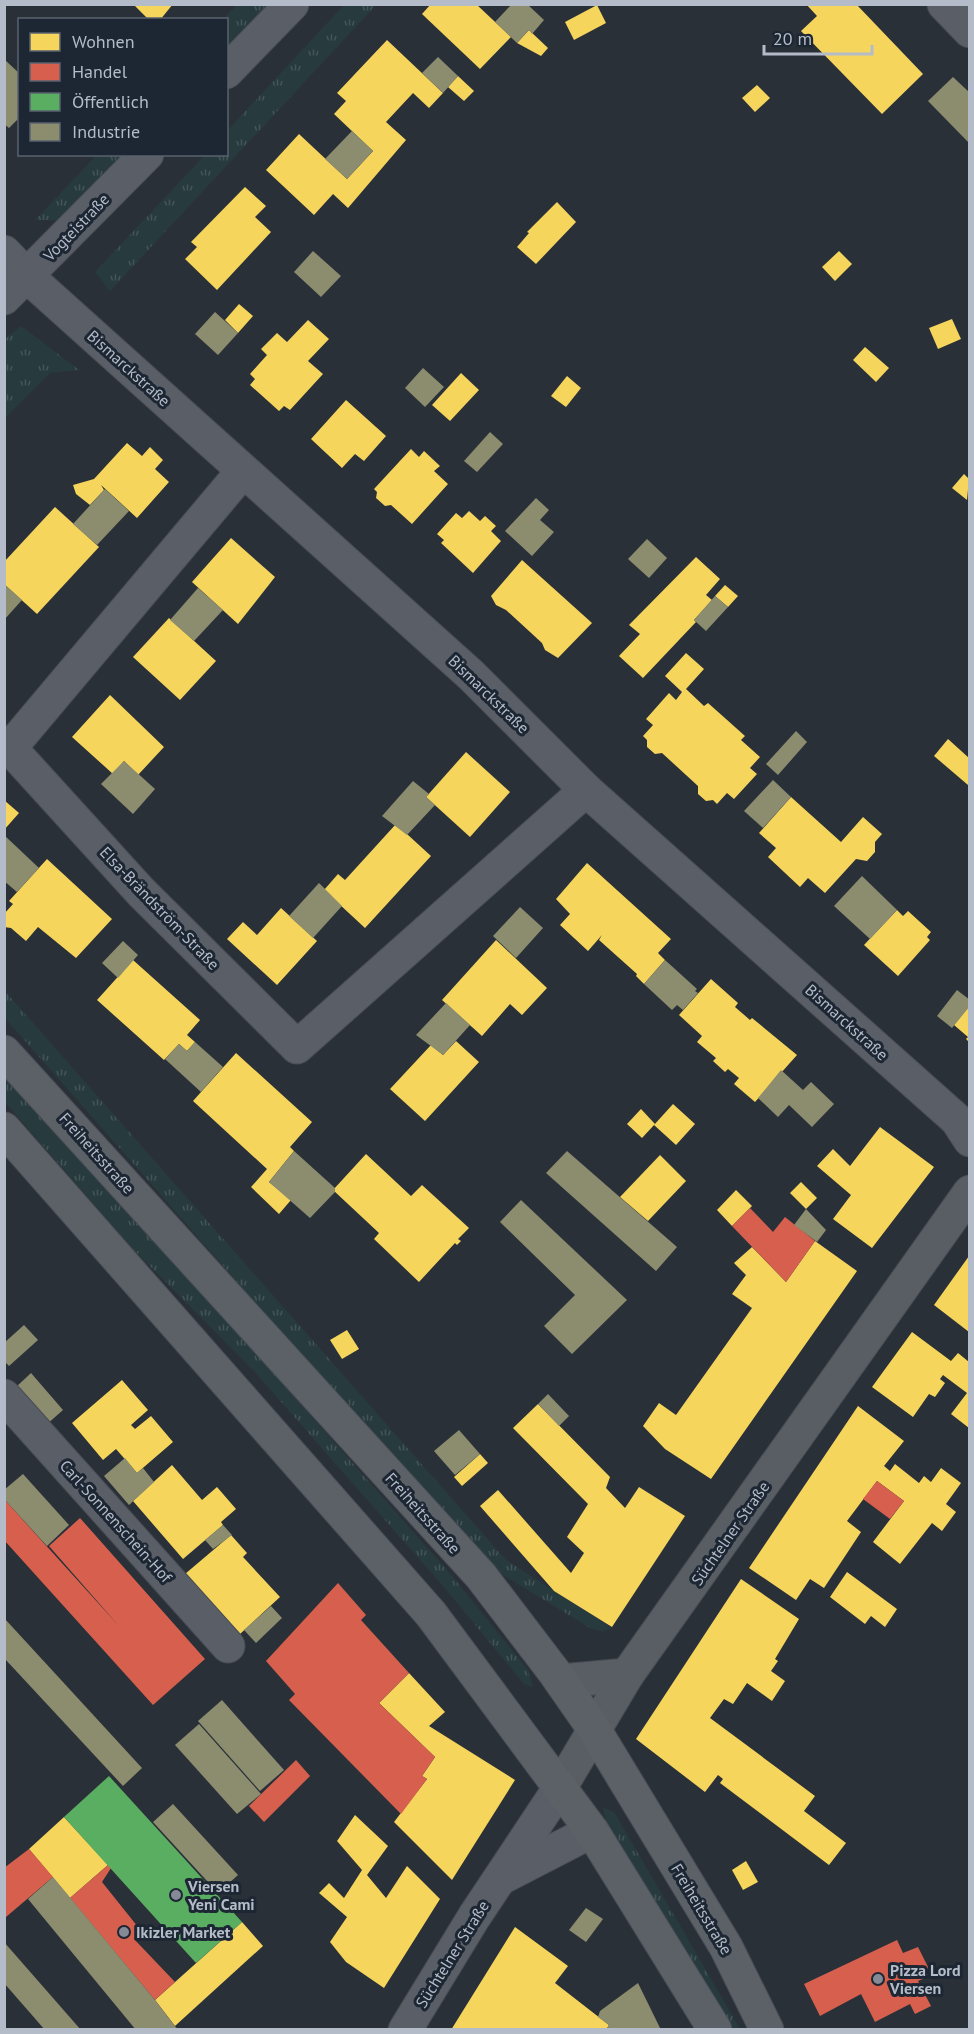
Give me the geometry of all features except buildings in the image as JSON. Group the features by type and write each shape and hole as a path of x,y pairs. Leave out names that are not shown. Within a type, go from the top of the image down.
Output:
{"main road":[{"name":"Freiheitsstraße","path":"4,1052 481,1576 594,1730 726,1947 767,2030"},
{"path":"4,1129 431,1614 561,1786 592,1831 715,2030"},
{"name":"Süchtelner Straße","path":"561,1786 627,1675 969,1192"},
{"path":"561,1682 627,1675"}],"street":[{"path":"228,70 292,4"},
{"path":"944,4 969,31"},
{"name":"Vogteistraße","path":"16,287 145,156"},
{"name":"Bismarckstraße","path":"4,252 16,287 243,471 471,675 586,790 957,1120 969,1140"},
{"name":"Elsa-Brändström-Straße","path":"243,471 10,748 141,892 297,1047 586,790"},
{"name":"Carl-Sonnenschein-Hof","path":"4,1396 228,1646"},
{"name":"Süchtelner Straße","path":"405,2030 561,1786"},
{"path":"500,1879 592,1831"}],"green space":[{"path":"237,5 266,5 228,46 228,18 224,18"},
{"path":"344,5 376,5 110,291 95,272 204,156 228,156 228,130"},
{"path":"96,156 124,156 64,220 35,220"},
{"path":"21,326 79,370 50,373 5,418 5,339"},
{"path":"4,990 506,1560 612,1628 603,1631 592,1629 503,1575 470,1546 5,1018"},
{"path":"4,1067 453,1577 528,1670 533,1687 524,1684 444,1587 254,1371 133,1249 5,1102"},
{"path":"603,1808 614,1812 740,2029 728,2029 675,1935 607,1823"}],"place":[{"name":"Viersen Yeni Cami","path":"176,1895"},
{"name":"Ikizler Market","path":"124,1932"},
{"name":"Pizza Lord Viersen","path":"878,1979"}]}
